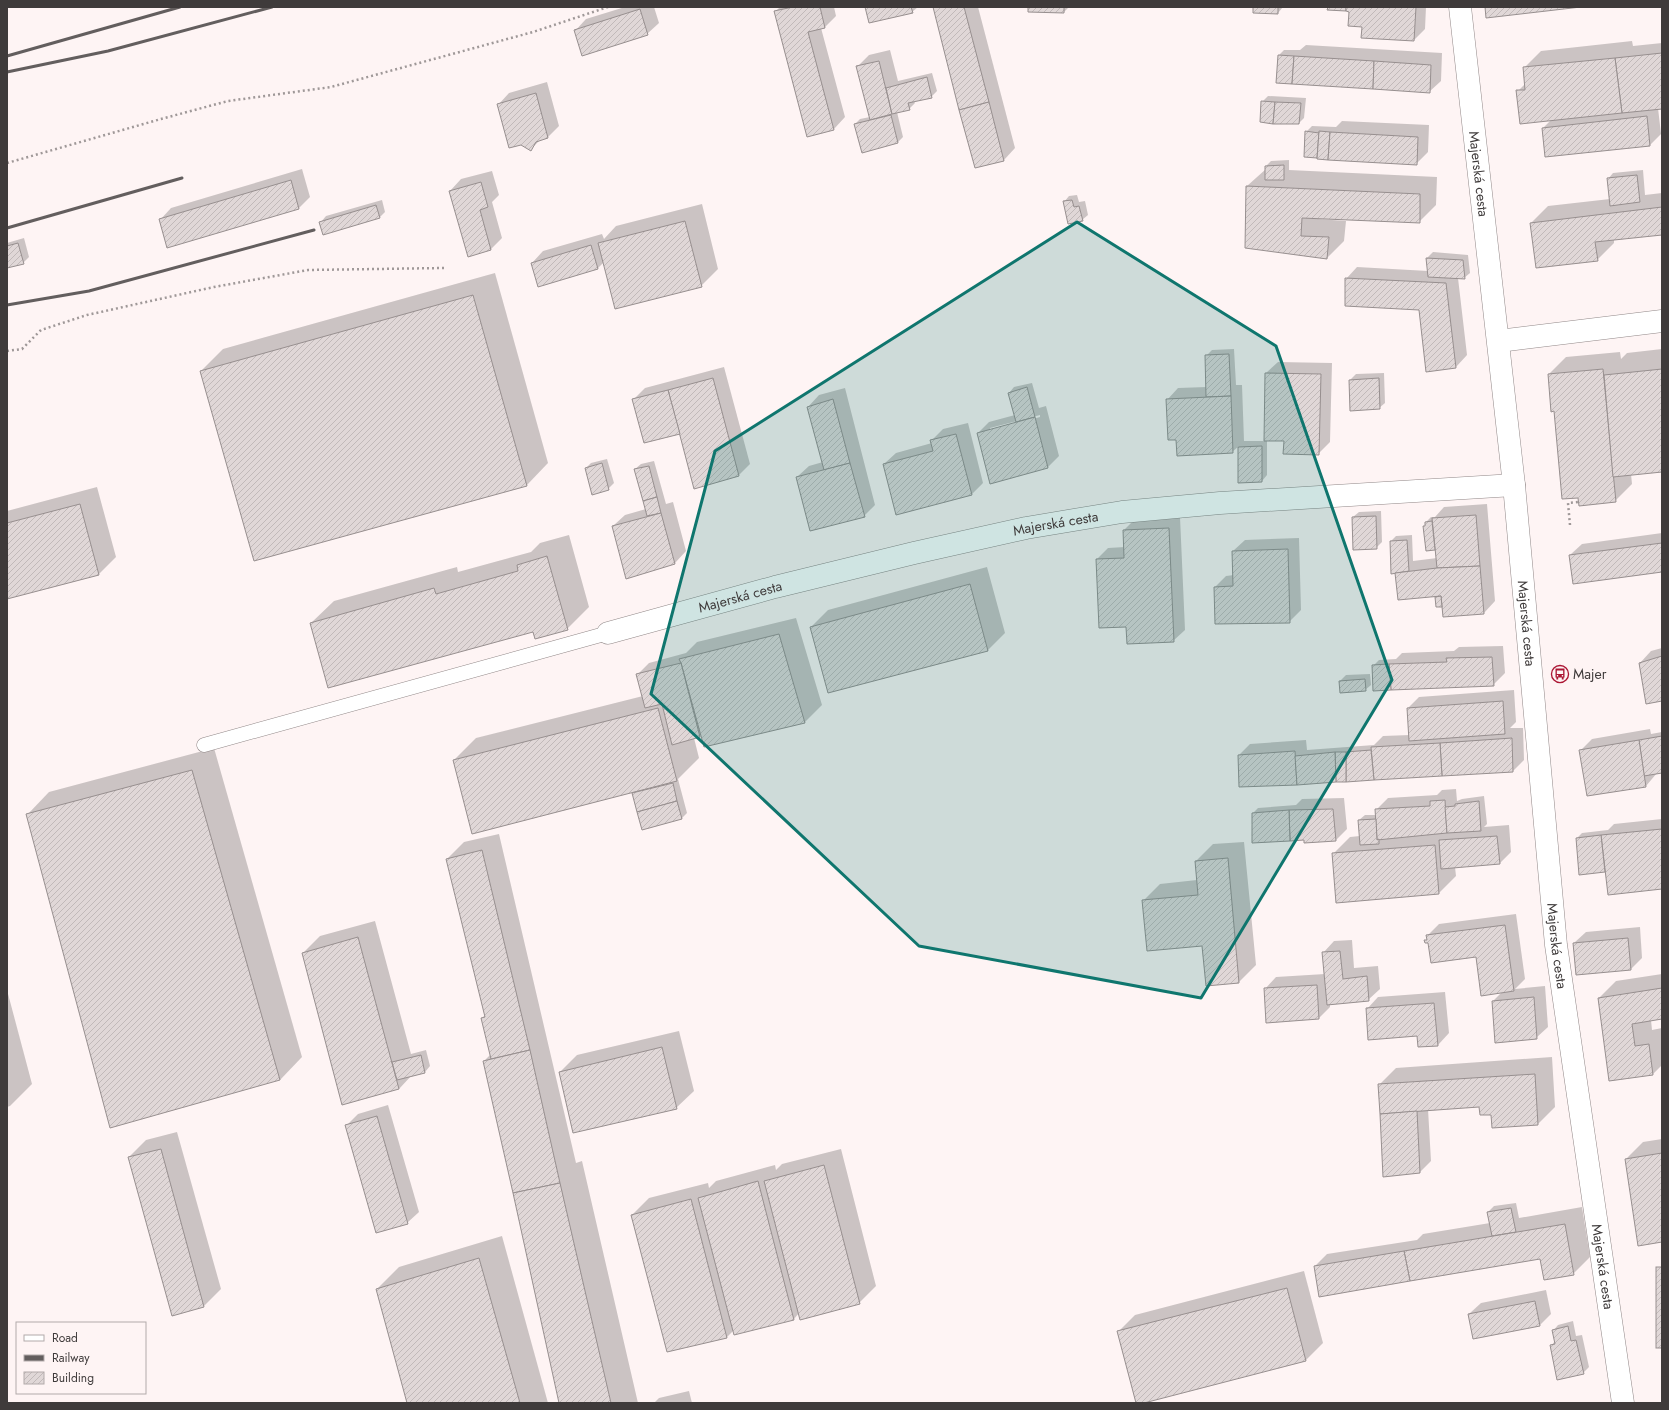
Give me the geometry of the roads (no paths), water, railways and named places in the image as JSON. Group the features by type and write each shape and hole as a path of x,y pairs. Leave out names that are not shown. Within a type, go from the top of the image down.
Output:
{"street":[{"name":"Majerská cesta","path":"1460,7 1499,341 1514,485 1556,946 1623,1403"},
{"path":"1499,341 1662,320"},
{"name":"Majerská cesta","path":"608,633 775,587 914,553 1026,528 1122,512 1220,503 1514,485"}],"lane":[{"path":"204,745 608,633"}],"railway":[{"path":"7,56 180,7"},
{"path":"7,72 108,51 272,7"},
{"path":"7,228 182,178"},
{"path":"7,305 89,291 314,230"}],"place":[{"name":"Majer","path":"1560,674"}]}
